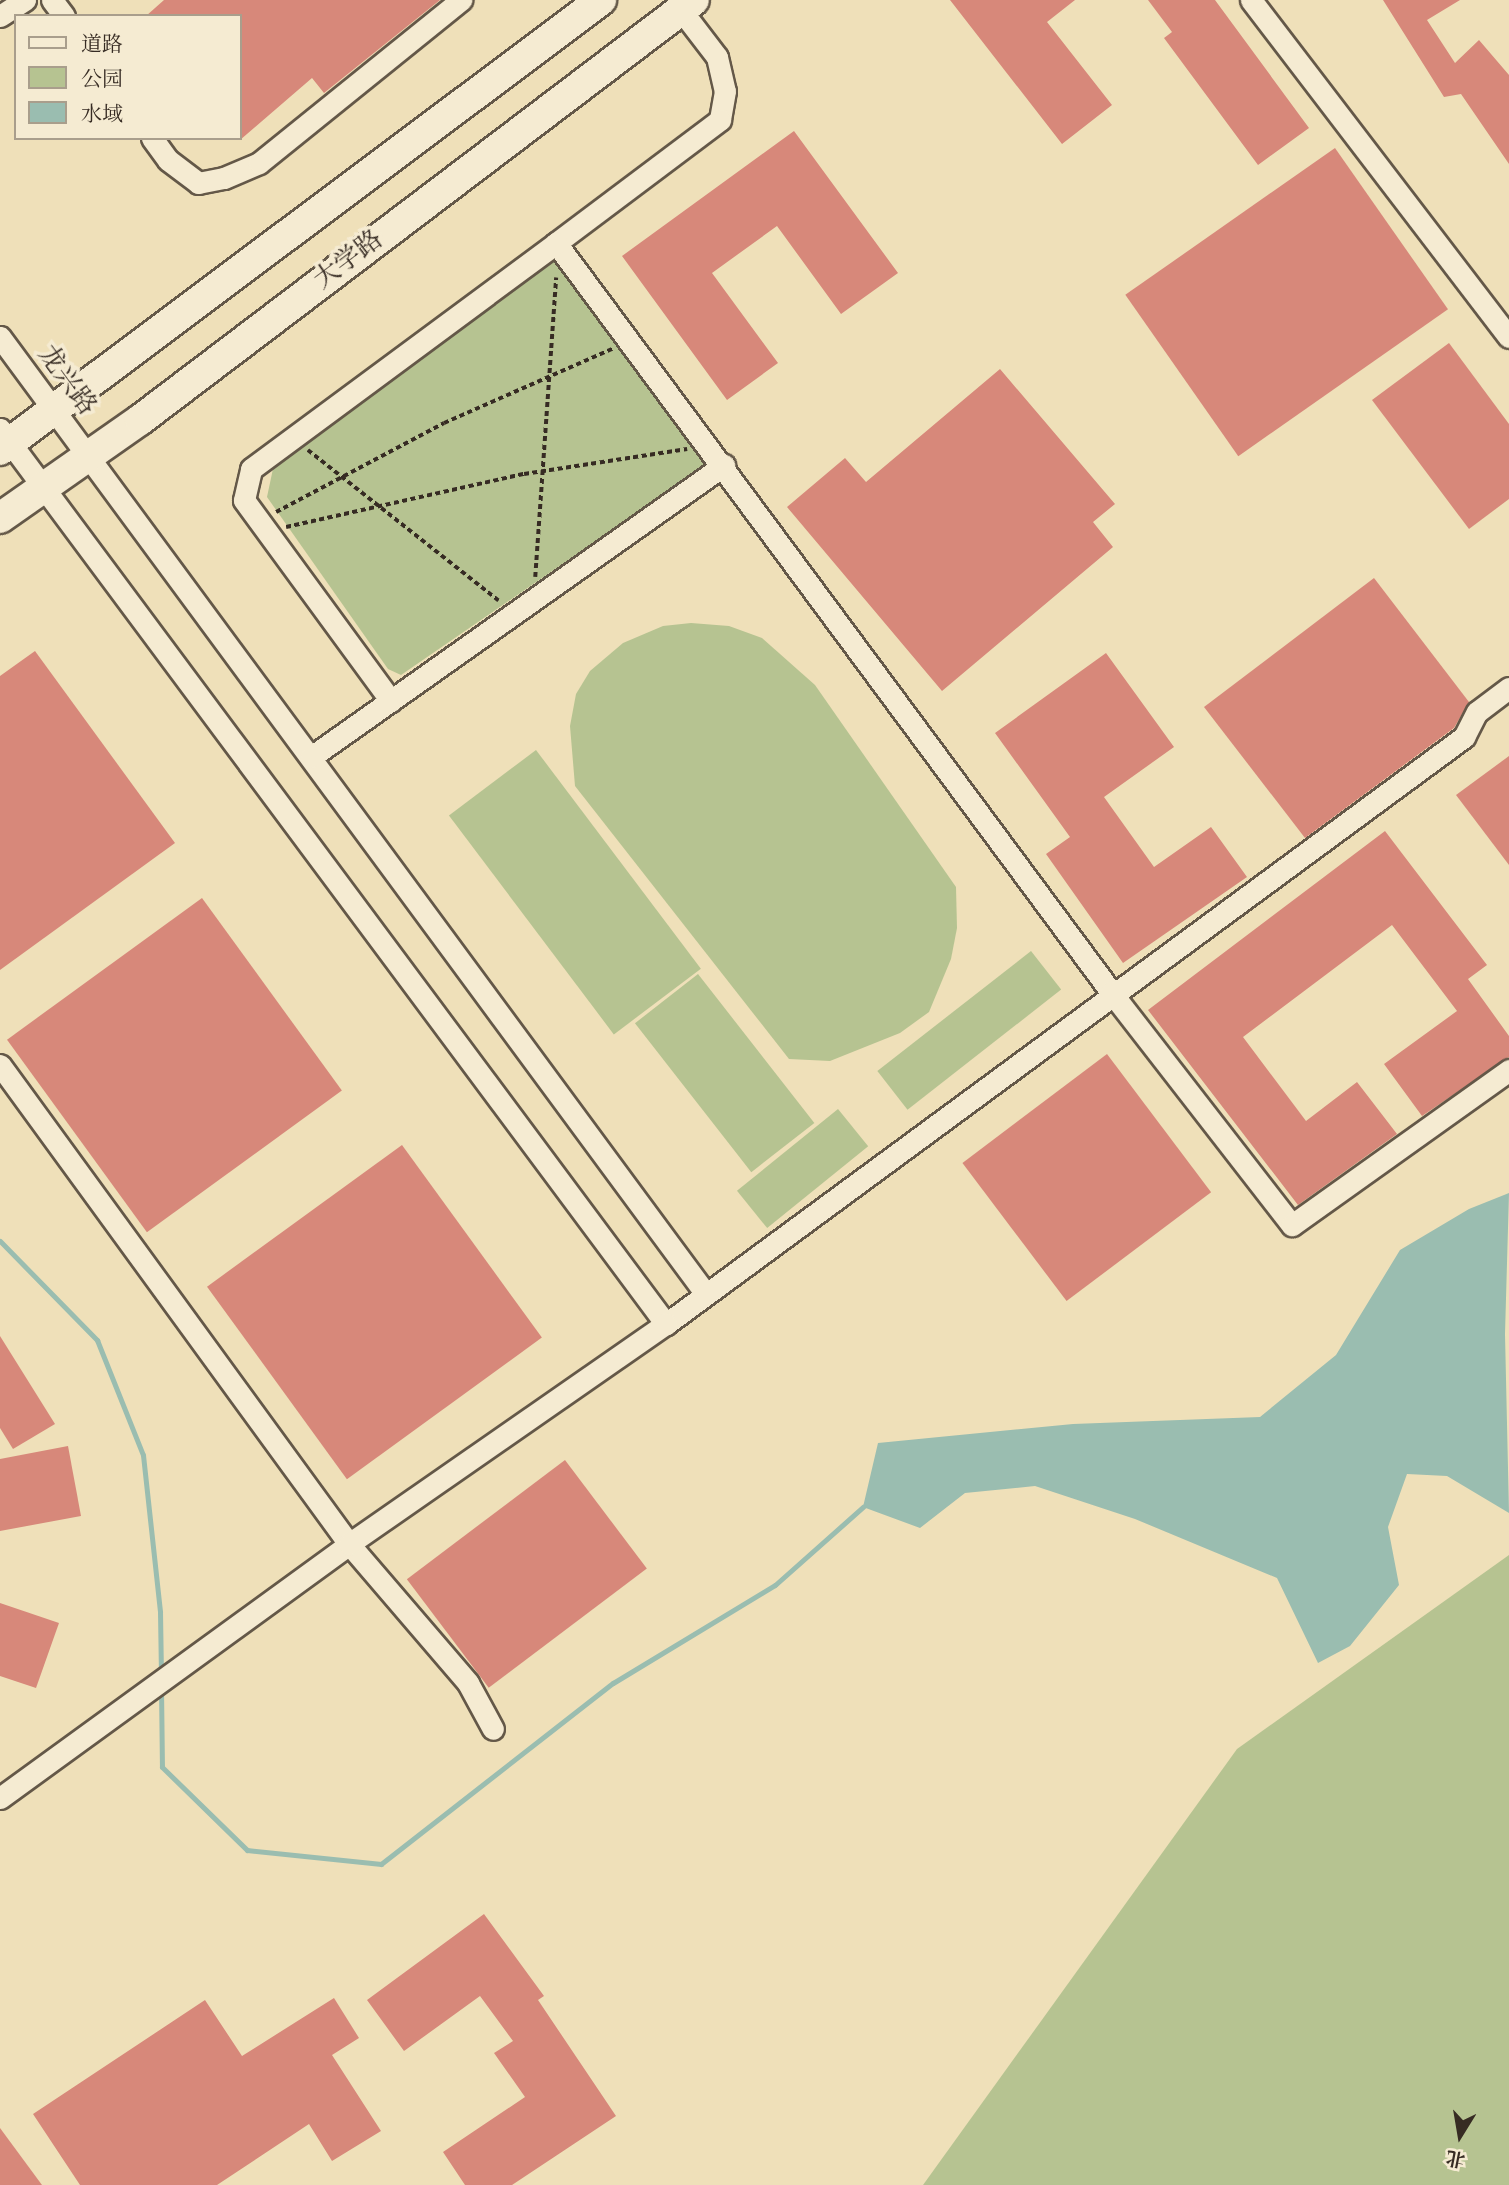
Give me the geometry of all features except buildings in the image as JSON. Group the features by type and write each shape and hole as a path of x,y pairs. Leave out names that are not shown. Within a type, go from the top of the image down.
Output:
{"main road":[{"path":"3,441 53,412 601,0"},
{"name":"大学路","path":"0,518 87,458 687,5"}],"street":[{"path":"0,16 25,0"},
{"path":"153,140 168,160 198,183 224,178 260,163 461,0"},
{"path":"1251,0 1509,337"},
{"path":"391,701 244,500 251,469 558,245 720,120 725,91 717,57 687,5"},
{"path":"558,245 710,446 1111,992 1292,1225 1509,1070"},
{"name":"龙兴路","path":"0,337 705,1293"},
{"path":"3,441 43,488 666,1324"},
{"path":"311,757 724,465"},
{"path":"0,1798 349,1544 666,1324 1111,992 1464,737 1477,712 1509,688"},
{"path":"0,1065 349,1544 468,1683 492,1729"}],"path":[{"path":"534,600 558,245"},
{"path":"263,526 340,477 444,423 630,341"},
{"path":"293,438 515,613"},
{"path":"263,526 378,506 541,471 710,446"}],"green space":[{"path":"556,243 718,457 401,675 388,669 267,497 274,464"},
{"path":"691,623 729,626 762,638 815,685 956,887 957,928 951,959 929,1012 900,1033 830,1061 789,1059 575,786 570,726 576,694 590,671 623,643 663,626"},
{"path":"536,750 701,969 614,1034 449,816"},
{"path":"1031,951 1061,990 908,1110 877,1071"},
{"path":"698,974 814,1123 751,1172 635,1023"},
{"path":"838,1109 868,1146 767,1228 737,1191"},
{"path":"1509,1555 1509,2185 923,2185 1237,1749"}],"water":[{"path":"1509,1193 1505,1334 1509,1513 1447,1476 1407,1474 1388,1527 1399,1585 1350,1646 1318,1663 1277,1578 1135,1519 1035,1486 965,1493 920,1528 863,1507 878,1443 1073,1424 1260,1417 1336,1355 1400,1250 1469,1209"}],"waterway":[{"path":"0,1241 97,1340 143,1455 160,1612 161,1675"},
{"path":"161,1688 162,1767 247,1850 381,1864 613,1683 775,1585 863,1507"}]}
